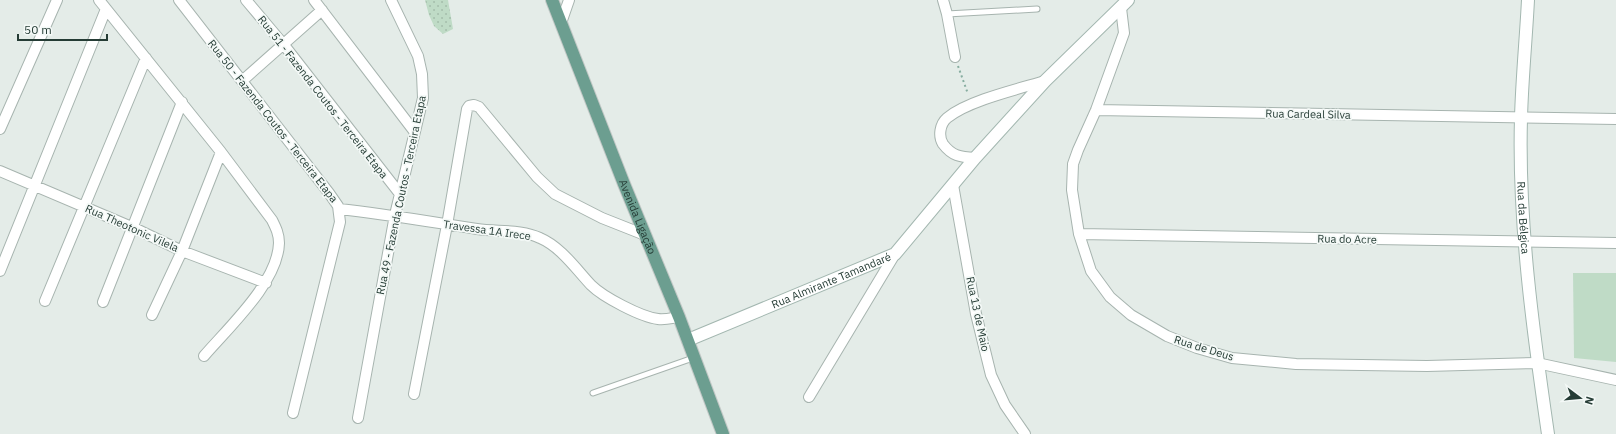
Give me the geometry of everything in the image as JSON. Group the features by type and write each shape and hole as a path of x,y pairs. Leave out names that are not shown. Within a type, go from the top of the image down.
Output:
{"main road":[{"name":"Avenida Ligação","path":"552,0 679,317 693,358 723,434"},
{"name":"Rua da Bélgica","path":"1528,0 1521,119 1526,241 1537,363 1548,434"},
{"name":"Rua Almirante Tamandaré","path":"688,340 896,254 975,158 1045,81 1124,4"}],"street":[{"path":"0,129 57,0"},
{"path":"99,0 221,152 272,220 278,232 278,253 266,283 204,356"},
{"name":"Rua 50 - Fazenda Coutos - Terceira Etapa","path":"179,0 339,209 340,222 293,413"},
{"name":"Rua 51 - Fazenda Coutos - Terceira Etapa","path":"246,0 284,45 400,194"},
{"path":"314,0 414,131"},
{"name":"Rua 49 - Fazenda Coutos - Terceira Etapa","path":"358,418 395,215 422,98 422,74 418,56 414,44 391,0"},
{"path":"561,23 569,0"},
{"path":"943,0 955,57"},
{"name":"Rua de Deus","path":"1124,4 1124,33 1096,110 1074,164 1072,190 1079,234 1092,271 1110,297 1131,315 1168,336 1197,348 1232,358 1296,364 1426,366 1537,363 1616,380"},
{"path":"0,271 106,9"},
{"path":"242,81 322,10"},
{"path":"45,301 146,58"},
{"name":"Rua Almirante Tamandaré","path":"975,158 959,157 952,154 941,141 940,132 943,122 972,104 1045,81"},
{"path":"103,302 134,228 182,102"},
{"path":"414,394 447,225 467,110 472,104 479,107 537,177 555,194 602,218 645,235"},
{"name":"Rua Cardeal Silva","path":"1096,110 1521,119 1616,119"},
{"path":"152,315 182,251 221,152"},
{"name":"Rua Theotonic Vilela","path":"0,171 35,184 182,251 266,283"},
{"name":"Rua 13 de Maio","path":"953,185 976,314 991,375 1005,405 1025,434"},
{"name":"Travessa 1A Irece","path":"339,209 395,215 447,225 525,233 549,242 593,286 609,299 650,318 663,320 679,317"},
{"name":"Rua do Acre","path":"1079,234 1616,243"},
{"path":"808,397 896,254"}],"lane":[{"path":"947,14 1037,9"},
{"path":"593,393 693,358"}],"path":[{"path":"955,57 972,104"}],"green space":[{"path":"425,0 448,0 453,29 443,34 434,26"},
{"path":"1573,273 1616,273 1616,362 1574,358"}]}
